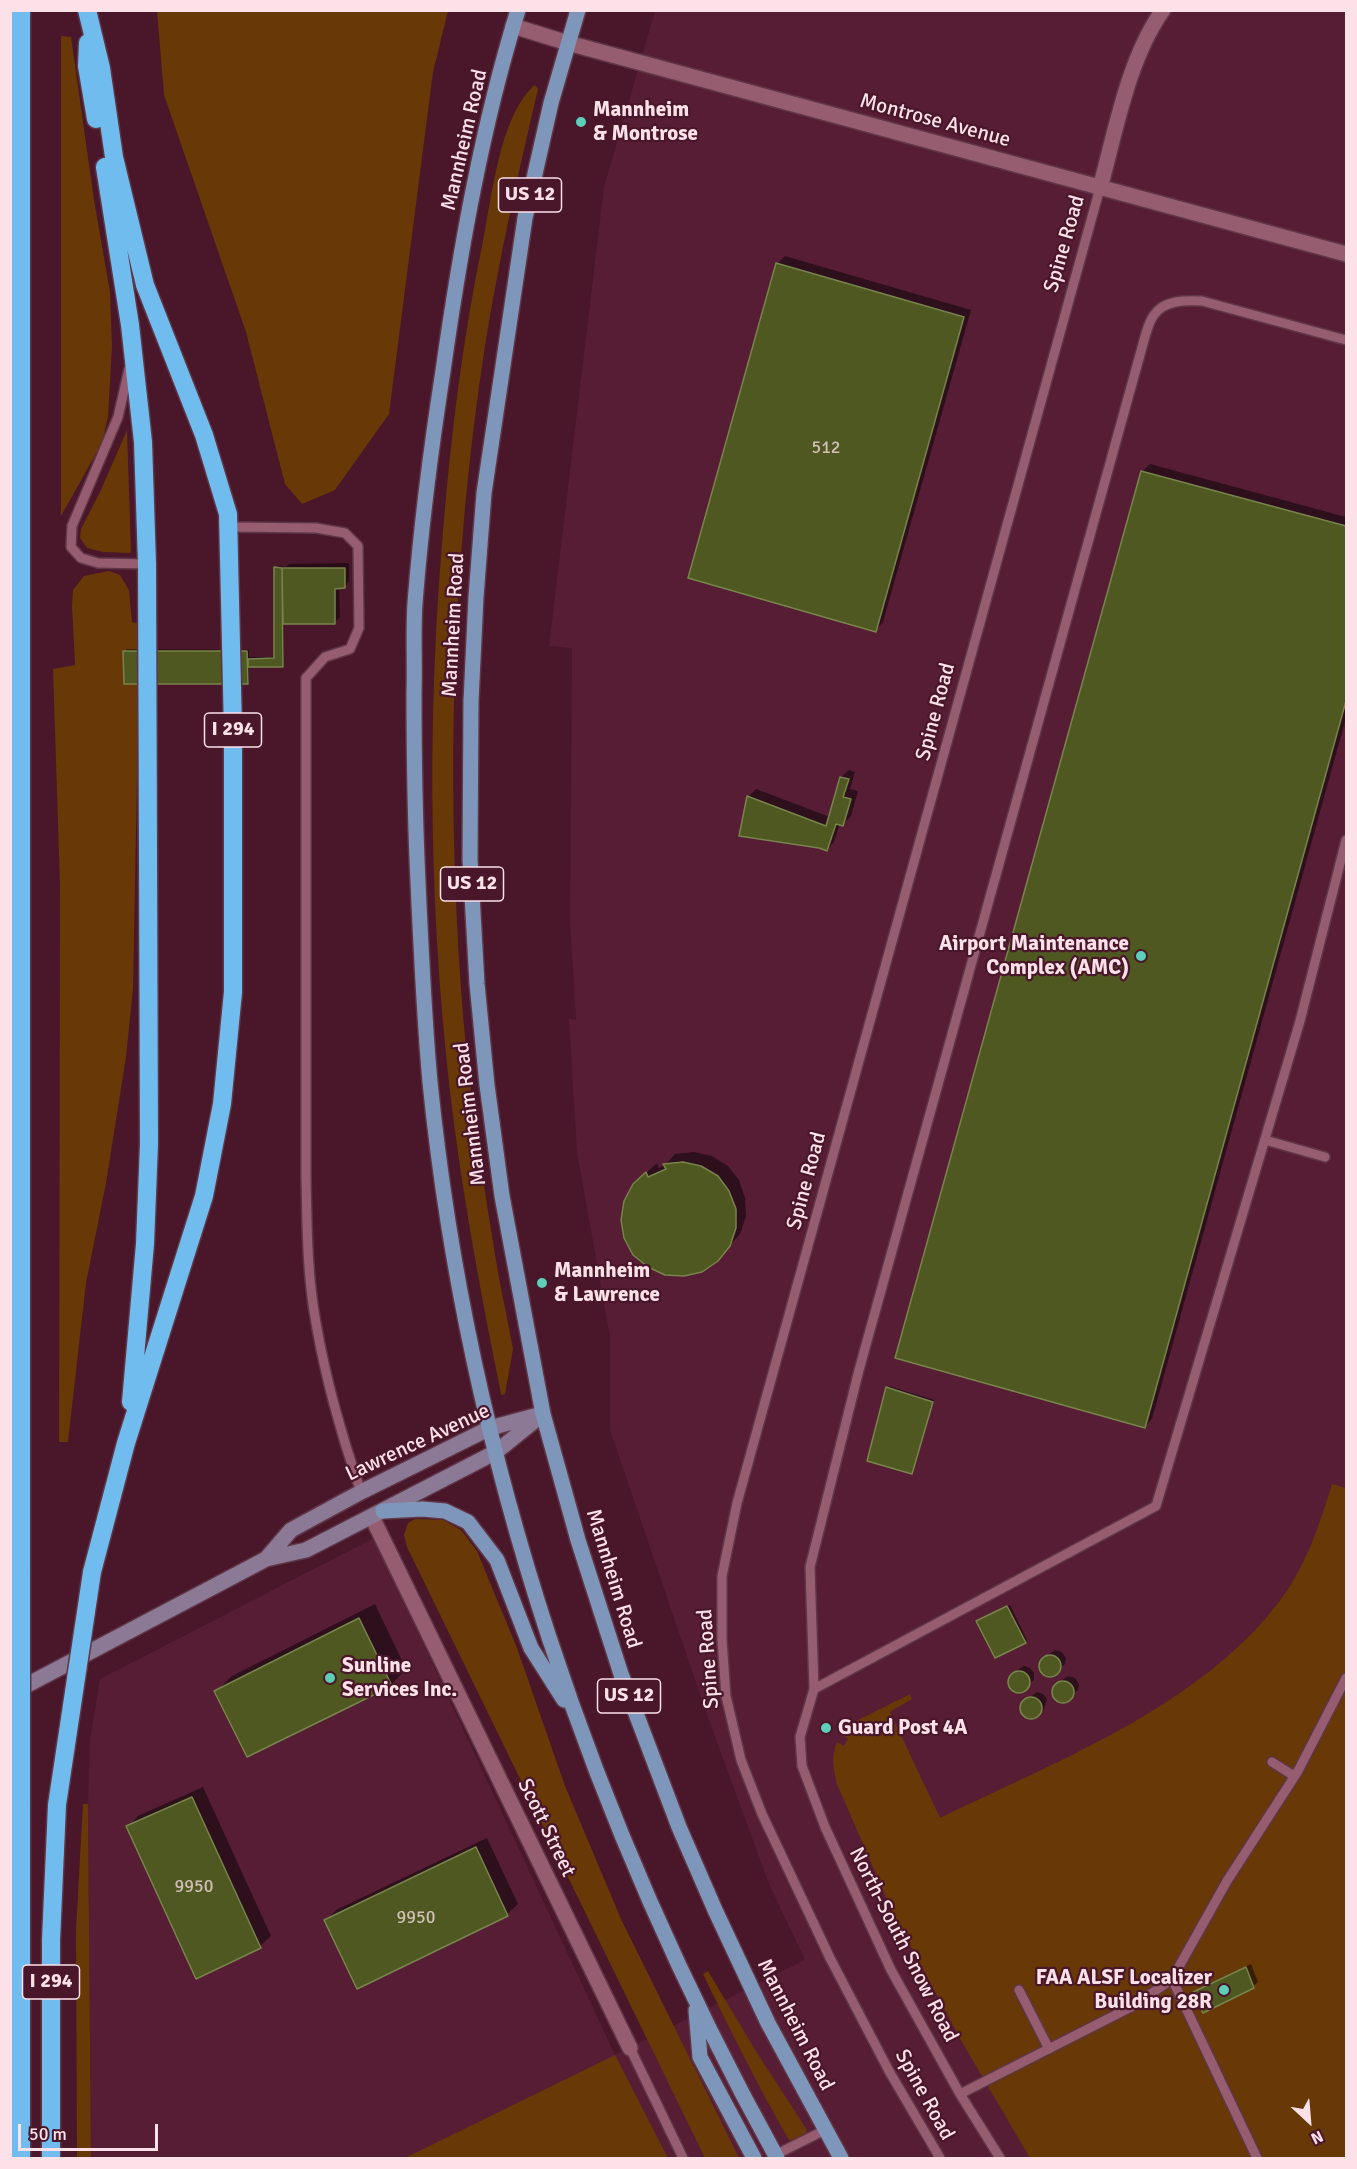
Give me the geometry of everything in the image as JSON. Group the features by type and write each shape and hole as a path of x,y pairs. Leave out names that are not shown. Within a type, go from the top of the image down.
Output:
{"highway":[{"name":"I 294","path":"21,10 21,2158"},
{"name":"I 294","path":"88,17 87,66 130,325 144,442 147,564 149,1144 145,1244 126,1443"},
{"name":"I 294","path":"51,2158 51,1940 57,1805 92,1572 126,1443 204,1196 222,1104 233,992 233,731 228,514 204,435 145,285 114,157 100,68 88,17"}],"main road":[{"name":"Mannheim Road","path":"518,10 473,193 455,287 435,421 415,608 414,788 419,922 430,1082 456,1267 490,1428 519,1539 576,1718 622,1840 696,2001 776,2157"},
{"name":"Mannheim Road","path":"578,10 551,103 525,218 484,493 471,701 470,859 477,984 487,1085 502,1196 543,1414 578,1540 621,1674 650,1753 715,1910 768,2023 841,2158"},
{"name":"Lawrence Avenue","path":"266,1559 291,1530 361,1492 490,1428 543,1414"},
{"name":"Lawrence Avenue","path":"10,1694 266,1559 306,1550 496,1452 543,1414"},
{"path":"377,1514 422,1509 445,1511 468,1522 497,1560 531,1648 576,1718"},
{"path":"696,2001 700,2057 754,2158"}],"street":[{"path":"1100,188 1135,61 1152,26 1163,10"},
{"name":"Montrose Avenue","path":"513,26 568,43 1347,254"},
{"name":"Scott Street","path":"377,1514 630,2048"}],"lane":[{"name":"Spine Road","path":"939,2158 830,1958 762,1814 741,1760 726,1696 722,1640 722,1576 737,1503 1100,188"},
{"path":"1347,340 1202,301 1184,300 1168,304 1154,313 1146,333 859,1370 810,1567 814,1689 1156,1506 1300,1021 1347,840"},
{"path":"130,325 129,372 118,417 72,526 71,547 81,558 98,563 147,564"},
{"path":"228,527 316,528 345,533 357,546 359,628 350,649 325,657 306,678 306,1176 308,1242 315,1322 345,1447 361,1492"},
{"path":"1265,1140 1325,1157"},
{"path":"960,2094 1135,2005 1172,1980 1227,1881 1294,1776 1347,1678"},
{"name":"North-South Snow Road","path":"814,1689 800,1737 802,1766 825,1827 891,1970 960,2094 1000,2158"},
{"path":"1272,1762 1294,1776"},
{"path":"1172,1980 1257,2158"},
{"path":"1019,1990 1049,2049"},
{"name":"Scott Street","path":"630,2048 683,2158"},
{"path":"776,2157 825,2130"}],"shaded area":[{"path":"157,11 448,11 433,72 389,414 335,490 302,504 285,484 246,332 164,95"},
{"path":"655,11 1346,11 1346,2158 91,2158 88,1804 90,1740 100,1679 374,1538 615,2055 805,1960 769,1884 706,1712 610,1430 610,1337 577,1152 569,1019 576,1020 570,920 572,648 549,646 604,187"},
{"path":"61,36 71,37 94,200 110,292 112,347 108,417 102,443 61,516"},
{"path":"535,85 538,89 496,281 474,426 459,586 453,747 456,908 467,1054 496,1261 513,1349 503,1395 481,1293 454,1124 439,976 432,754 438,605 446,495 458,385 469,313 499,157 513,115 523,98"},
{"path":"127,430 131,553 103,552 87,548 80,538 81,529"},
{"path":"109,571 120,575 129,590 132,622 140,624 133,989 126,1057 106,1183 86,1283 68,1442 59,1442 60,885 53,669 75,665 73,590 84,576"},
{"path":"1332,1484 1346,1488 1346,2158 1030,2158 962,2042 893,1913 837,1784 833,1763 837,1742 844,1746 848,1739 842,1735 858,1720 910,1694 912,1699 890,1712 940,1818 1082,1750 1176,1696 1218,1664 1256,1629 1288,1589 1302,1564 1319,1525"},
{"path":"415,1519 443,1520 461,1530 477,1551 517,1648 565,1786 621,1919 739,2158 705,2158 407,1547 404,1535 408,1523"},
{"path":"83,1804 88,1804 91,2158 77,2158 76,1930"},
{"path":"708,1971 807,2130 806,2133 789,2140 744,2058 703,1974"},
{"path":"615,2055 668,2158 405,2158"}],"building":[{"path":"776,263 964,317 876,632 688,578"},
{"name":"Airport Maintenance Complex (AMC)","path":"1141,471 1346,526 1346,701 1145,1428 895,1358"},
{"path":"274,567 282,568 283,667 248,667 248,659 274,658"},
{"path":"282,568 345,568 345,588 335,589 335,624 283,624"},
{"path":"123,651 247,651 248,684 124,684"},
{"path":"840,777 849,779 843,797 851,799 843,826 836,824 827,851 739,836 747,796 826,826"},
{"path":"683,1162 701,1166 718,1176 729,1191 736,1209 736,1228 730,1246 718,1261 702,1272 684,1276 665,1275 648,1267 633,1255 624,1238 621,1220 624,1201 633,1184 646,1172 648,1177 666,1169 663,1164"},
{"path":"886,1387 933,1402 912,1474 867,1461"},
{"path":"1007,1606 1026,1643 995,1658 976,1621"},
{"path":"359,1618 392,1686 247,1757 214,1691"},
{"path":"1046,1655 1054,1655 1061,1662 1061,1670 1054,1677 1046,1677 1039,1670 1039,1662"},
{"path":"1015,1671 1023,1671 1030,1678 1030,1686 1023,1693 1015,1693 1008,1686 1008,1678"},
{"path":"1059,1681 1067,1681 1074,1688 1074,1696 1067,1703 1059,1703 1052,1696 1052,1688"},
{"path":"1027,1697 1035,1697 1042,1704 1042,1712 1035,1719 1027,1719 1020,1712 1020,1704"},
{"path":"192,1797 261,1948 196,1979 126,1826"},
{"path":"476,1847 508,1916 357,1989 324,1920"},
{"name":"FAA ALSF Localizer Building 28R","path":"1246,1967 1254,1988 1203,2013 1193,1992"}],"place":[{"name":"Mannheim & Montrose","path":"581,122"},
{"name":"Airport Maintenance Complex (AMC)","path":"1141,956"},
{"name":"Mannheim & Lawrence","path":"542,1283"},
{"name":"Sunline Services Inc.","path":"330,1678"},
{"name":"Guard Post 4A","path":"826,1728"},
{"name":"FAA ALSF Localizer Building 28R","path":"1224,1990"}]}
